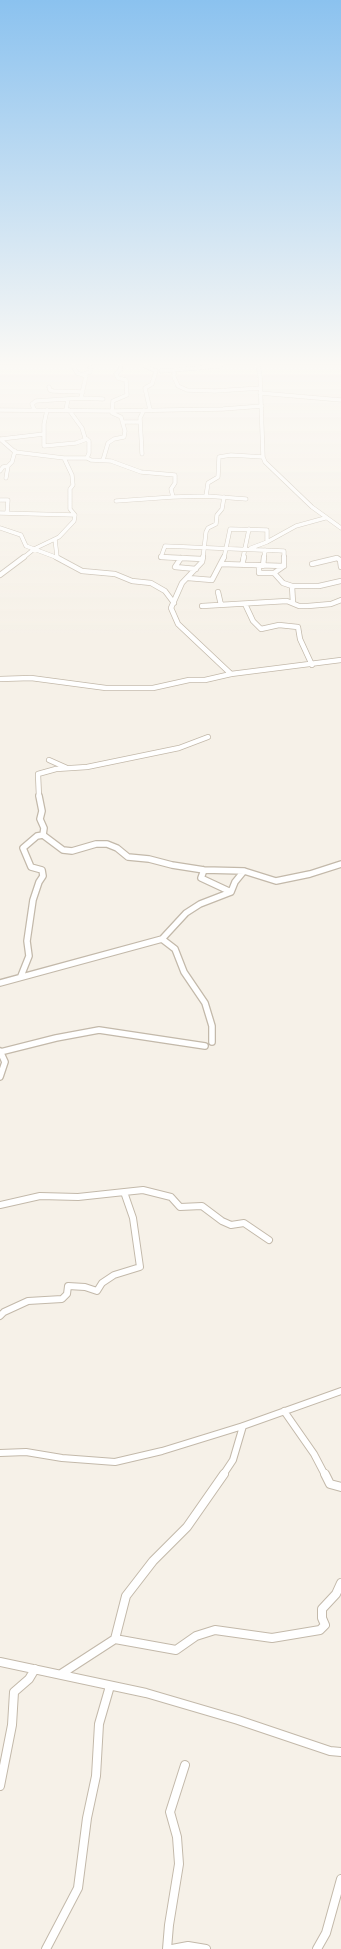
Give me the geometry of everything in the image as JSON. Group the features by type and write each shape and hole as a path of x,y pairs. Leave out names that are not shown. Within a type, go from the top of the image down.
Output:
{"street":[{"path":"0,471 3,467 8,466 12,462 13,457"},
{"path":"57,457 87,458 90,460 111,461 141,472 174,474 175,484 171,489 173,497"},
{"path":"206,496 208,483 218,477 219,457"},
{"path":"263,457 268,466 325,518 341,528"},
{"path":"0,575 34,549 54,539 74,521 75,515 70,509 70,489 73,485 72,475 64,458"},
{"path":"6,478 8,474 8,466"},
{"path":"116,501 206,496 246,499"},
{"path":"224,497 222,509 217,515 216,524 208,528 206,532 202,559 196,569 182,583 171,608 171,612 178,624 231,674"},
{"path":"0,500 8,500 7,513"},
{"path":"0,513 75,515"},
{"path":"245,550 276,539 296,526 325,518"},
{"path":"0,528 21,535 26,546 57,557 82,571 114,574 132,581 151,583 165,591 174,603"},
{"path":"188,578 212,580 221,564 230,529 267,530 267,542"},
{"path":"242,565 249,529"},
{"path":"54,539 58,546 57,557"},
{"path":"202,559 161,557 164,546 284,551 284,566"},
{"path":"265,550 259,573 274,573 284,566"},
{"path":"181,558 175,567 196,569"},
{"path":"312,564 337,558 340,560 341,567"},
{"path":"221,564 284,566"},
{"path":"274,573 283,583 292,586 319,586 341,581"},
{"path":"292,586 291,592 293,603"},
{"path":"218,592 221,605"},
{"path":"202,606 287,601 303,606 320,604 327,605 341,600"},
{"path":"245,604 253,621 261,629 279,625 298,627 300,640 312,664"},
{"path":"0,679 31,678 106,688 152,688 169,683 189,680 205,680 231,674 341,660"},
{"path":"43,835 38,774 67,768 104,764 180,748 208,737"},
{"path":"49,760 61,764 67,768"},
{"path":"21,976 29,956 27,941 34,900 39,882 43,876 42,870 31,867 23,848 37,836 43,835 63,850 72,851 96,844 106,844 117,848 128,857 149,859 172,865 204,870 244,871 276,881 310,874 341,864"},
{"path":"204,870 201,878 231,892"},
{"path":"0,983 21,976 88,960 106,952 162,939 186,913 200,904 231,892 235,882 244,871"},
{"path":"162,939 175,950 184,972 205,1003 212,1026 212,1042"},
{"path":"0,1077 5,1062 0,1052 50,1039 99,1030 205,1046"},
{"path":"0,1205 40,1196 78,1197 143,1190 171,1197 180,1207 202,1206 222,1222 231,1225 244,1223 269,1240"},
{"path":"0,1316 4,1312 28,1301 62,1299 66,1294 68,1286 86,1287 97,1290 102,1283 114,1275 140,1267 133,1218 124,1192"},
{"path":"0,1453 26,1452 62,1458 115,1462 162,1451 243,1426 341,1391"},
{"path":"284,1411 314,1454 330,1484 341,1487"},
{"path":"61,1674 115,1639 126,1596 153,1561 187,1527 214,1489 233,1460 243,1426"},
{"path":"115,1639 176,1650 196,1636 216,1630 272,1638 320,1630 325,1625 322,1618 322,1609 336,1594 341,1584"},
{"path":"0,1662 146,1693 238,1720 330,1751 341,1752"},
{"path":"0,1786 12,1724 14,1692 29,1680 35,1669"},
{"path":"46,1949 78,1888 87,1818 96,1776 99,1724 110,1686"},
{"path":"167,1949 169,1926 176,1891 179,1864 176,1837 170,1812 185,1765"},
{"path":"317,1949 326,1933 341,1879"},
{"path":"172,1949 188,1946 206,1949"}]}
